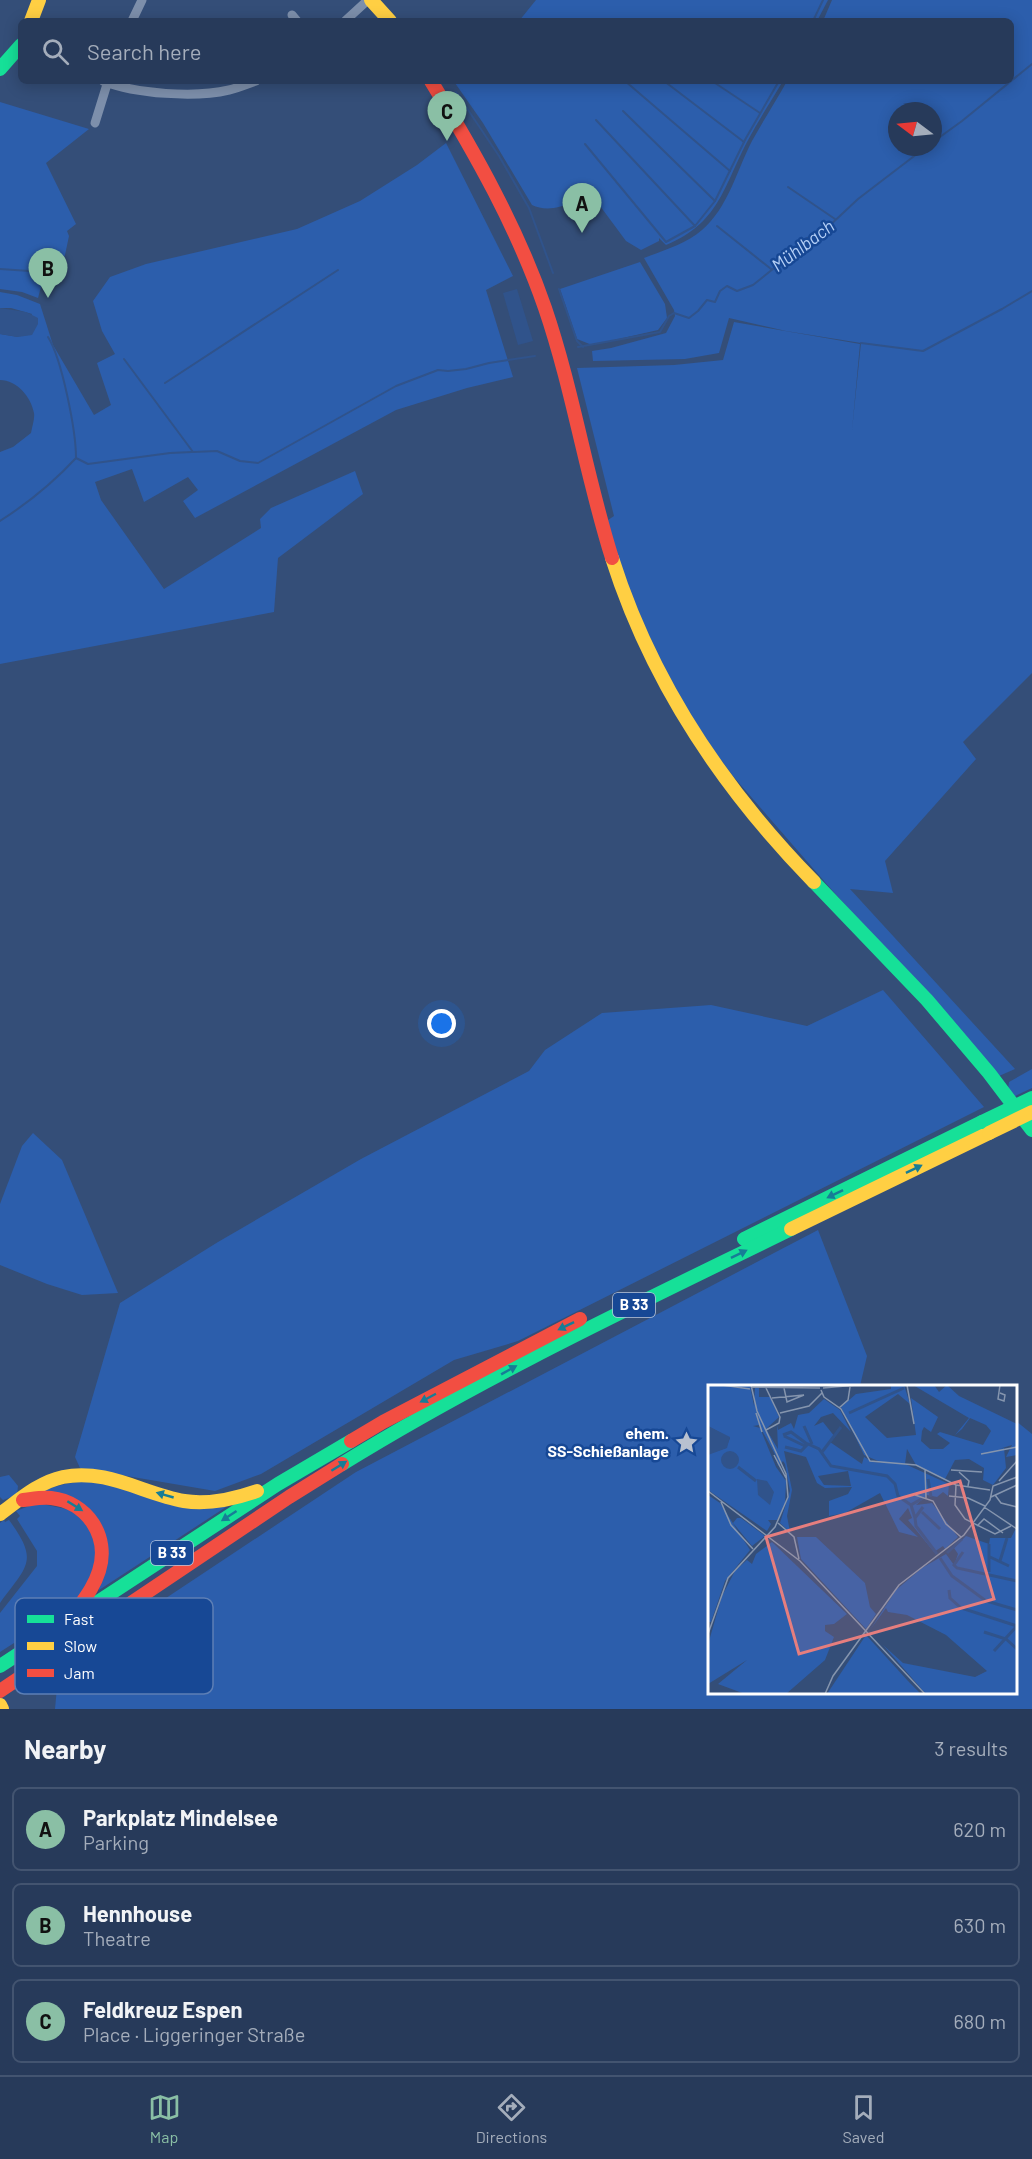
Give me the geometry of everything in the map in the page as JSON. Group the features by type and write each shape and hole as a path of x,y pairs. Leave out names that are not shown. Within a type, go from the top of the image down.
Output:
{"main road":[{"path":"32,18 39,0"},
{"path":"370,0 387,18"},
{"path":"0,69 18,48"},
{"path":"433,84 520,242 539,290 565,372 603,531 625,599 655,666 701,742 750,811 805,873 943,1018 1032,1131"},
{"name":"B 33","path":"138,1598 289,1497 387,1436 575,1335 986,1127 1032,1098"},
{"name":"B 33","path":"104,1598 278,1484 383,1422 558,1330 986,1127 1032,1112"},
{"path":"0,1514 39,1486 74,1476 109,1479 185,1501 210,1502 243,1496 278,1484"},
{"path":"19,1501 36,1497 54,1497 80,1507 95,1524 102,1542 104,1556 101,1570 86,1598"},
{"name":"B 33","path":"0,1666 15,1656"},
{"name":"B 33","path":"0,1691 15,1680"}],"street":[{"path":"133,18 142,0"},
{"path":"349,18 370,0"},
{"path":"95,123 105,84"},
{"path":"114,84 142,91 183,94 228,91 248,84"}],"shaded area":[{"path":"536,0 828,0 819,18 521,18"},
{"path":"832,0 1032,0 1032,673 963,742 976,759 885,861 893,893 850,889 1015,1069 999,1076 831,889 715,752 670,684 628,596 605,522 614,516 577,368 674,365 723,360 734,322 860,344 852,430 861,343 786,331 729,318 719,353 685,359 593,361 592,351 666,333 675,316 674,310 644,258 689,239 702,230 719,211 752,141 785,84 1014,84 1014,18 824,18"},
{"path":"456,84 781,84 751,134 725,189 709,215 684,236 666,245 659,238 659,241 641,250 626,241 586,187 571,203 563,206 539,208 532,205 483,123"},
{"path":"0,102 89,129 46,163 76,224 67,231 69,236 62,261 62,273 55,286 41,287 38,298 22,292 0,289"},
{"path":"446,143 513,276 486,290 513,377 467,388 396,410 195,518 183,501 198,490 188,477 144,502 132,469 95,482 101,500 164,589 261,528 260,519 271,508 355,471 363,494 278,558 274,612 0,664 0,452 13,447 31,433 34,415 30,401 22,390 12,383 0,380 0,334 18,337 32,314 11,308 0,308 0,292 17,295 40,304 53,345 94,415 111,405 97,363 115,354 102,331 93,301 110,277 146,264 297,229 360,201 417,165"},
{"path":"640,262 665,304 667,318 658,330 592,345 577,339 560,289"},
{"path":"517,289 533,341 518,345 503,293"},
{"path":"0,308 26,312 38,318 38,324 32,335 18,337 0,334"},
{"path":"883,990 984,1107 518,1341 454,1360 261,1474 215,1491 80,1468 75,1457 120,1303 218,1242 361,1159 529,1071 545,1050 602,1013 711,1005 807,1026"},
{"path":"1032,1069 1032,1088 1013,1097 1008,1089 1009,1082"},
{"path":"33,1133 62,1160 118,1293 82,1295 0,1265 0,1204 22,1146"},
{"path":"818,1230 867,1356 860,1385 708,1385 708,1694 1017,1694 1017,1422 1032,1434 1032,1709 55,1709 56,1694 213,1694 213,1598 166,1598 356,1472"},
{"path":"9,1475 18,1486 17,1495 3,1500 0,1497 0,1477"},
{"path":"86,1481 226,1507 99,1590 102,1528 40,1491"},
{"path":"37,1503 76,1511 94,1532 97,1569 78,1598 15,1598 15,1644 0,1652 0,1613 37,1566 37,1551 17,1519 20,1516 16,1511"},
{"path":"4,1520 5,1522 9,1520 27,1554 23,1571 0,1603 0,1523"}],"waterway":[{"path":"814,18 823,0"},
{"name":"Mühlbach","path":"1014,79 1032,64"},
{"path":"628,84 730,171"},
{"path":"668,84 744,142"},
{"path":"716,84 760,113"},
{"path":"585,144 666,242 695,226 715,201 746,138 777,84"},
{"name":"Mühlbach","path":"942,135 1007,84"},
{"name":"Mühlbach","path":"456,92 499,156 529,208 553,273"},
{"path":"623,111 715,201"},
{"path":"596,120 695,226"},
{"name":"Mühlbach","path":"578,347 660,332 669,316 674,313 689,318 707,300 715,302 720,291 727,286 737,291 753,285 788,257 802,241 827,228 858,199 914,156"},
{"path":"788,187 835,219"},
{"path":"717,226 771,269"},
{"path":"0,269 59,273"},
{"path":"165,383 338,270"},
{"path":"559,289 577,341 583,347"},
{"path":"861,343 923,351 1032,291"},
{"path":"48,337 58,361 67,396 74,431 76,458 88,464 192,452"},
{"path":"124,359 193,452 217,451 240,461 258,463 396,386 438,370 466,369 535,356"},
{"path":"0,521 40,492 76,458"}],"traffic: fast":[{"path":"0,69 18,48"},
{"path":"814,882 927,1000 989,1073 1032,1130"},
{"path":"982,1122 1032,1098"},
{"path":"744,1239 982,1122"},
{"path":"342,1464 396,1431 508,1370 791,1229"},
{"path":"104,1598 278,1484 351,1441"},
{"path":"0,1666 15,1656"}],"traffic: slow":[{"path":"32,18 39,0"},
{"path":"371,0 387,18"},
{"path":"612,558 647,648 694,732 750,810 814,882"},
{"path":"989,1133 1032,1112"},
{"path":"791,1229 989,1133"},
{"path":"0,1514 30,1492 54,1479 79,1475 110,1479 169,1498 193,1502 221,1500 257,1491"},
{"path":"0,1705 2,1709"}],"traffic: jam":[{"path":"433,84 494,191 534,278 564,370 594,496 612,558"},
{"path":"351,1441 580,1319"},
{"path":"139,1598 342,1464"},
{"path":"23,1500 48,1498 64,1501 75,1506 93,1523 101,1545 102,1558 99,1571 85,1598"},
{"path":"0,1691 15,1681"}],"place":[{"name":"Feldkreuz Espen","path":"447,141"},
{"name":"Parkplatz Mindelsee","path":"582,233"},
{"name":"Hennhouse","path":"48,298"},
{"name":"ehem. SS-Schießanlage","path":"687,1442"}]}
